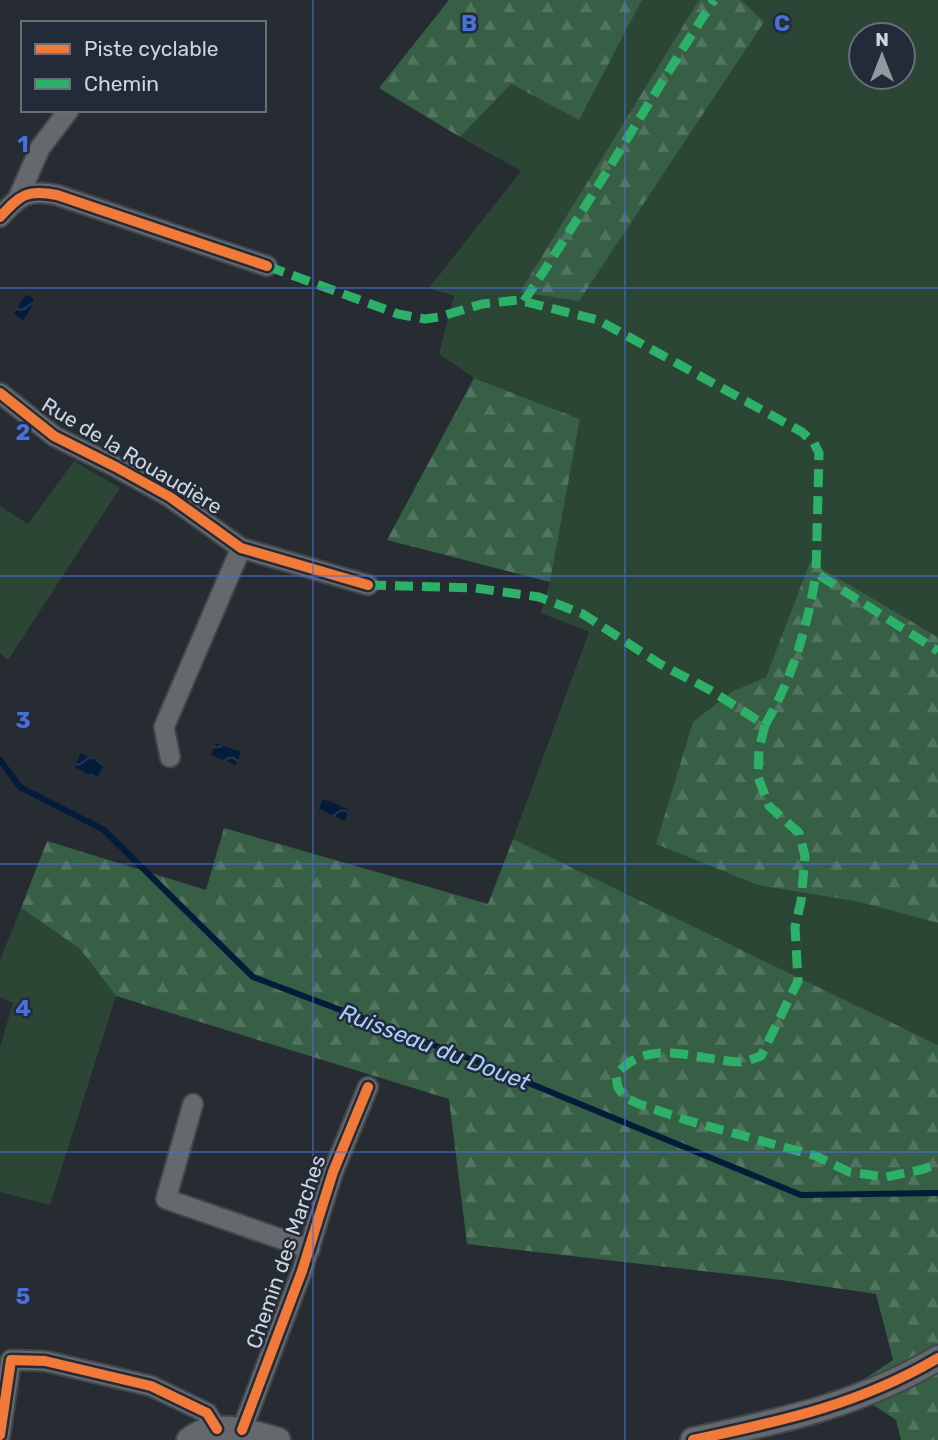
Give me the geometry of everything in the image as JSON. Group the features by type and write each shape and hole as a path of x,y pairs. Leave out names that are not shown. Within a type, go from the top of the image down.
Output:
{"street":[{"path":"0,216 19,196 40,148 67,112"},
{"path":"19,196 38,191 57,195 267,266"},
{"name":"Rue de la Rouaudière","path":"0,393 54,436 170,497 241,548 368,585"},
{"path":"170,757 164,727 241,548"},
{"name":"Chemin des Marches","path":"242,1430 310,1249 333,1171 368,1087"},
{"name":"Chemin des Marches","path":"193,1104 166,1199 310,1249"},
{"path":"693,1440 771,1423 851,1401 903,1379 938,1358"},
{"path":"0,1435 5,1360 45,1361 151,1386 207,1413 217,1429"},
{"path":"189,1440 195,1435 217,1429 242,1430 278,1440"}],"green space":[{"path":"449,0 642,0 579,120 511,84 460,137 379,88"},
{"path":"642,0 938,0 938,637 810,563 766,677 733,691 855,901 938,923 938,1045 513,839 589,632 541,613 550,582 580,419 474,378 439,354 454,296 429,288 521,171 460,137 510,84 579,119"},
{"path":"699,0 741,0 764,22 579,301 520,292"},
{"path":"474,378 580,419 550,582 387,540"},
{"path":"74,461 120,488 8,660 0,653 0,506 28,524"},
{"path":"810,562 938,637 938,923 855,901 758,885 656,844 693,722 733,691 766,677"},
{"path":"224,828 488,904 513,839 938,1045 938,1440 901,1440 896,1420 869,1402 863,1380 893,1360 876,1294 781,1280 467,1244 449,1099 116,996 80,949 21,908 47,841 206,890"},
{"path":"21,908 80,949 116,996 50,1205 0,1192 0,1047 13,1003 0,997 0,960"}],"water":[{"path":"28,295 33,298 34,303 23,321 14,313"},
{"path":"216,743 241,752 236,765 211,755"},
{"path":"81,753 104,765 97,778 74,767"},
{"path":"323,798 349,810 345,821 319,809"}],"waterway":[{"name":"Ruisseau du Douet","path":"0,760 20,787 104,830 253,977 468,1058 801,1195 938,1193"}],"marked path":[{"path":"524,301 714,0"},
{"path":"267,266 398,314 425,319 482,304 518,300 598,320 802,432 814,443 819,453 816,573 938,651"},
{"path":"368,585 475,588 539,597 583,614 660,664 710,690 765,725 798,652 816,573"},
{"path":"765,725 759,749 758,777 769,806 799,833 805,856 801,901 795,927 798,981 761,1056 740,1062 674,1053 642,1056 628,1064 616,1076 618,1088 626,1098 639,1104 686,1120 816,1156 849,1172 886,1177 924,1169 938,1163"}],"cycle path":[{"path":"0,217 13,203 25,196 38,193 57,195 267,266"},
{"path":"0,393 54,436 170,497 241,548 368,585"},
{"path":"242,1430 302,1271 333,1172 368,1087"},
{"path":"693,1440 757,1426 849,1400 938,1358"},
{"path":"0,1435 11,1360 45,1361 151,1386 207,1413 217,1429"}]}
